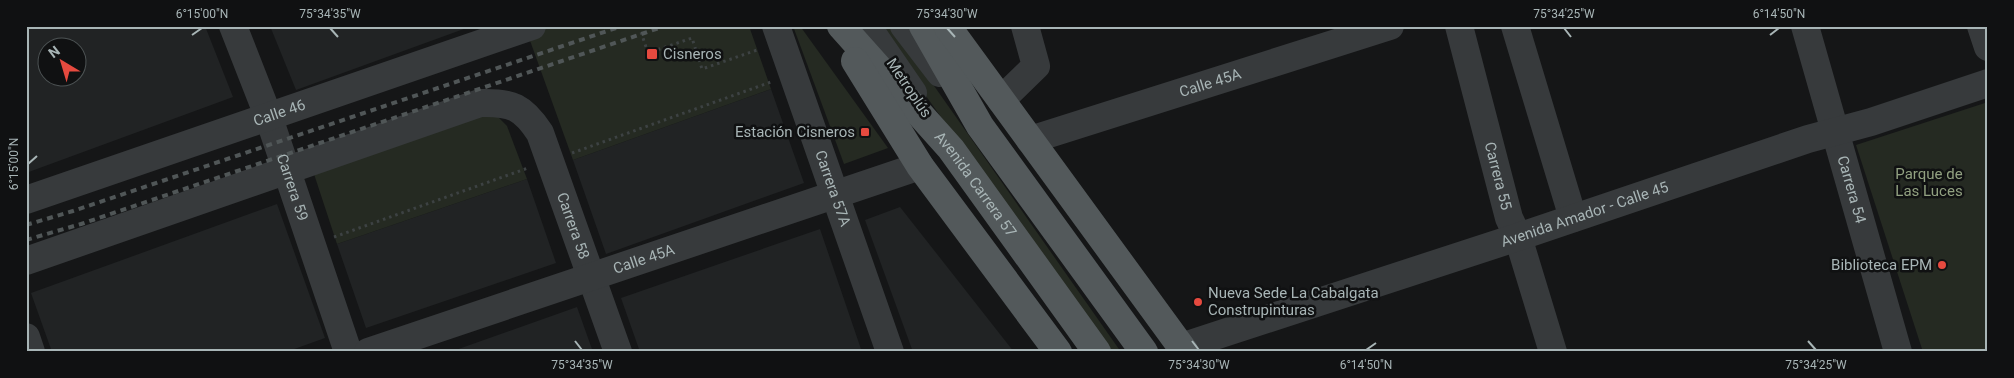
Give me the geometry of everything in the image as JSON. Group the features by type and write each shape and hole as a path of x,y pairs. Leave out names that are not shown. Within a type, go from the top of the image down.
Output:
{"main road":[{"name":"Avenida Carrera 57","path":"833,26 920,166 1058,352"},
{"name":"Avenida Carrera 57","path":"841,26 951,149 1097,352"},
{"path":"923,26 980,126 1144,352"},
{"path":"947,26 1183,349"}],"street":[{"name":"Carrera 59","path":"233,26 268,118 348,352"},
{"name":"Calle 46","path":"26,200 532,26"},
{"name":"Carrera 57A","path":"776,26 890,352"},
{"name":"Metroplús","path":"867,26 951,149"},
{"path":"904,26 980,126"},
{"path":"1001,100 1036,66 1025,26"},
{"name":"Calle 45A","path":"1030,140 1390,26"},
{"name":"Carrera 55","path":"1459,26 1509,218 1518,237 1553,352"},
{"path":"1515,26 1573,218"},
{"name":"Carrera 54","path":"1805,26 1898,352"},
{"path":"1981,26 1988,47"},
{"name":"Avenida Amador - Calle 45","path":"1183,349 1808,138 1836,132 1988,82"},
{"name":"Carrera 58","path":"286,170 480,103 500,102 517,108 529,116 540,133 618,352"},
{"name":"Calle 45A","path":"368,352 920,166"},
{"path":"26,261 286,170"},
{"path":"26,337 31,352"}],"path":[{"path":"639,26 648,54 692,38 702,69 760,49"}],"shaded area":[{"path":"26,26 205,26 233,97 26,173"},
{"path":"270,26 472,26 296,90"},
{"path":"771,89 804,183 606,254 573,160"},
{"path":"527,179 556,263 366,328 337,244"},
{"path":"277,204 325,338 286,352 52,352 31,293"},
{"path":"900,207 1014,352 913,352 865,220"},
{"path":"820,229 862,352 640,352 621,298"},
{"path":"577,307 593,352 450,352"}],"green space":[{"path":"552,26 749,26 771,89 573,160 528,35"},
{"path":"793,26 800,26 888,148 844,164"},
{"path":"876,26 892,26 1121,352 1109,352"},
{"name":"Parque de Las Luces","path":"1988,102 1988,352 1923,352 1856,145"},
{"path":"484,113 497,116 507,126 527,179 337,244 314,174"}],"railway":[{"path":"26,225 73,211 622,26"},
{"path":"26,240 81,224 665,26"}],"place":[{"name":"Cisneros","path":"652,54"},
{"name":"Estación Cisneros","path":"865,132"},
{"name":"Biblioteca EPM","path":"1942,265"},
{"name":"Nueva Sede La Cabalgata Construpinturas","path":"1198,302"}]}
